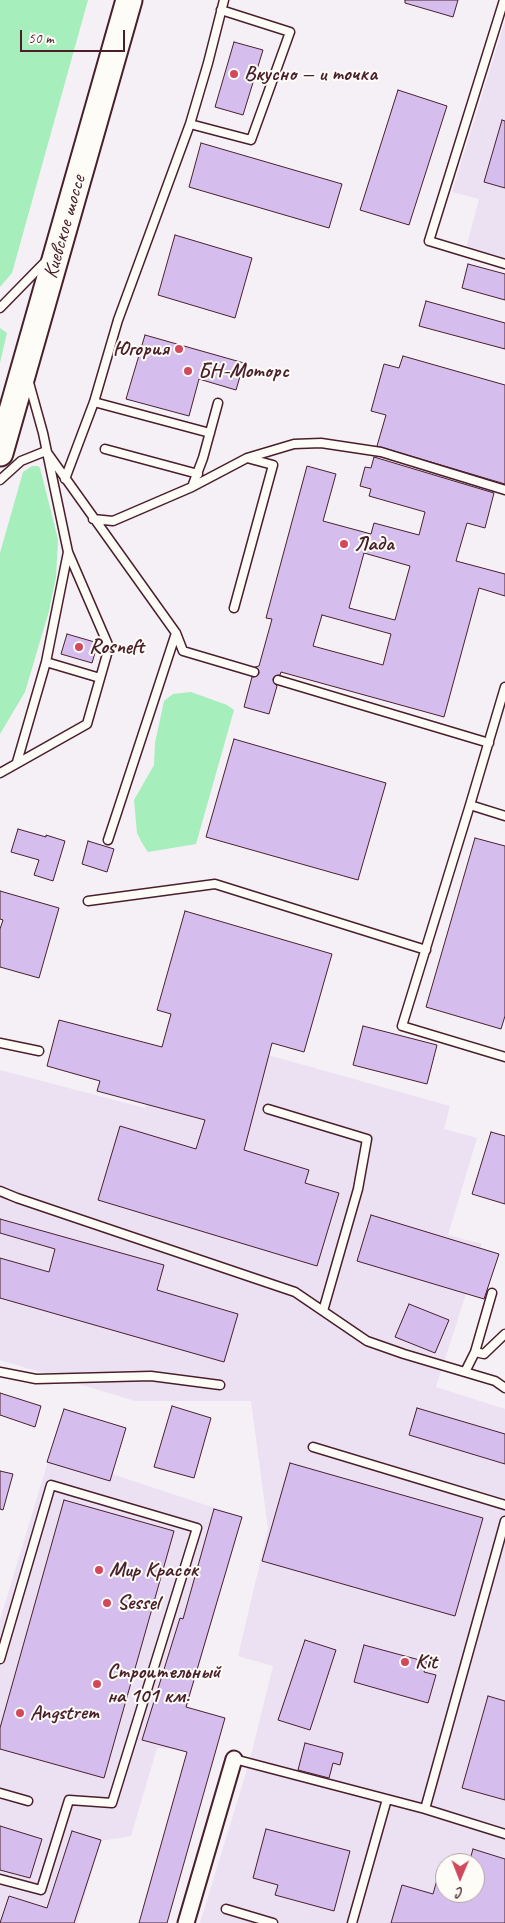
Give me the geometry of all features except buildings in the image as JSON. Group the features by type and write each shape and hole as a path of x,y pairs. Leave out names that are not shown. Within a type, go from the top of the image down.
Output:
{"highway":[{"name":"Киевское шоссе","path":"0,454 129,0"}],"street":[{"path":"186,1923 234,1759"}],"lane":[{"path":"65,478 94,402 118,320 190,124 224,0"},
{"path":"504,0 429,241 505,264"},
{"path":"190,124 252,140 290,32 221,10"},
{"path":"0,308 59,248"},
{"path":"0,773 87,724 109,647 68,552 43,433 25,367"},
{"path":"94,402 210,433"},
{"path":"192,487 198,474 218,403"},
{"path":"93,519 113,521 192,487 247,458 294,444 321,443 381,452 505,490"},
{"path":"105,449 198,474"},
{"path":"46,451 176,633 183,652 254,672"},
{"path":"0,480 21,461 46,451"},
{"path":"234,608 274,465 247,458"},
{"path":"17,762 46,662 68,552"},
{"path":"108,840 176,633"},
{"path":"46,662 100,678"},
{"path":"278,680 489,743"},
{"path":"505,687 402,1026 505,1057"},
{"path":"470,805 505,816"},
{"path":"88,901 215,884 426,950"},
{"path":"0,1043 39,1051"},
{"path":"268,1108 367,1139 358,1189 323,1311"},
{"path":"0,1191 295,1292 367,1340 404,1354 495,1381 505,1388"},
{"path":"466,1372 475,1352 492,1293"},
{"path":"475,1352 484,1354 505,1334"},
{"path":"0,1372 36,1379 151,1376 220,1385"},
{"path":"313,1447 505,1505"},
{"path":"0,1659 52,1485 197,1528 112,1803 69,1800 41,1890 0,1878"},
{"path":"425,1809 505,1521"},
{"path":"234,1759 425,1809 505,1834"},
{"path":"0,1793 28,1801"},
{"path":"352,1923 387,1799"},
{"path":"226,1909 273,1923"}],"shaded area":[{"path":"505,21 505,259 466,248 479,199 452,192"},
{"path":"168,1027 450,1106 444,1129 477,1138 448,1235 482,1244 436,1387 505,1409 505,1923 200,1923 249,1763 273,1666 238,1656 268,1529 251,1401 135,1401 0,1360 0,1070 145,1108"},
{"name":"Строительный на 101 км.","path":"56,1435 118,1454 112,1474 242,1517 175,1749 157,1748 131,1836 101,1841 77,1923 0,1923 0,1620"}],"green space":[{"path":"0,0 88,0 12,273 0,287"},
{"path":"0,328 7,333 0,363"},
{"path":"32,466 40,468 58,540 56,577 49,611 25,692 0,734 0,553 23,472"},
{"path":"191,692 227,705 234,710 196,844 148,852 137,833 134,800 154,765 155,743 164,701 173,694"}],"place":[{"name":"Вкусно — и точка","path":"234,74"},
{"name":"Югория","path":"179,349"},
{"name":"БН-Моторс","path":"188,371"},
{"name":"Лада","path":"344,544"},
{"name":"Rosneft","path":"79,647"},
{"name":"Мир Красок","path":"99,1570"},
{"name":"Sessel","path":"107,1603"},
{"name":"Kit","path":"405,1662"},
{"name":"Строительный на 101 км.","path":"97,1684"},
{"name":"Angstrem","path":"20,1713"}]}
